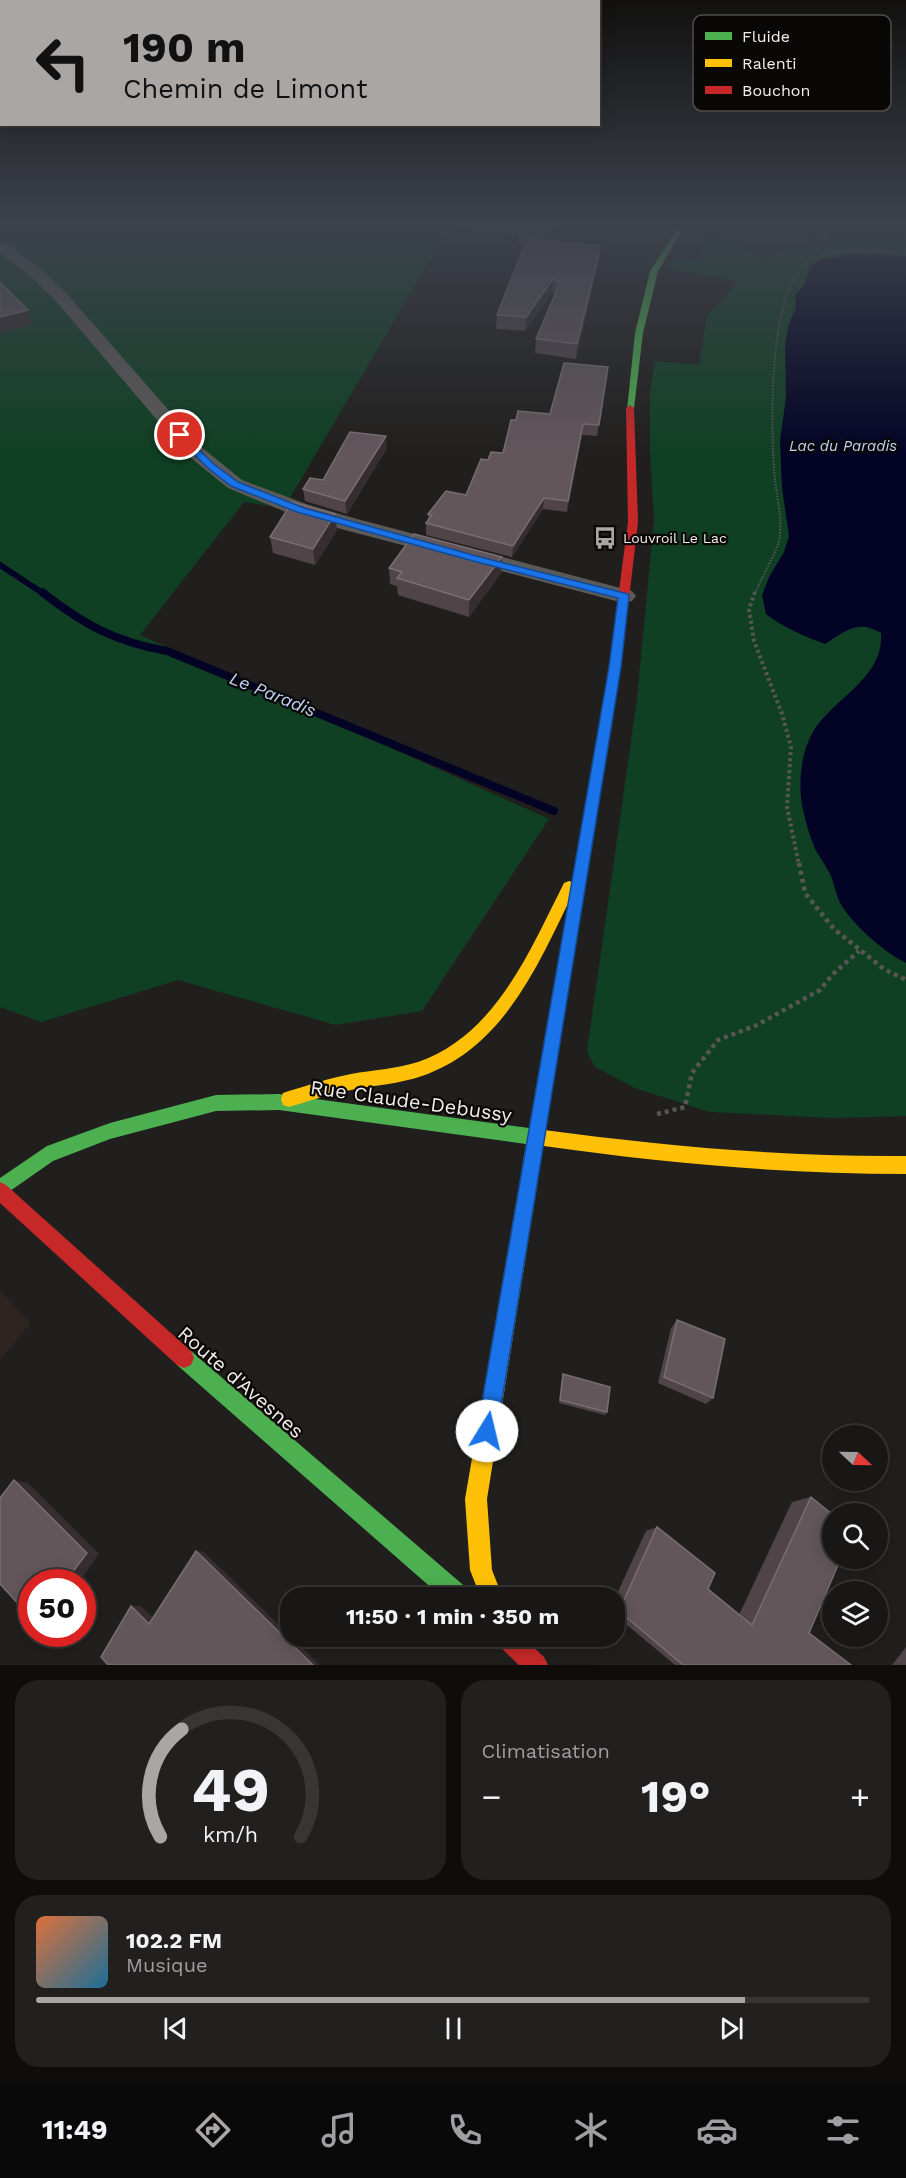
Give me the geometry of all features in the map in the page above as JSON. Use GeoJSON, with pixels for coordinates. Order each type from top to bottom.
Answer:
{"type":"FeatureCollection","features":[{"type":"Feature","properties":{"kind":"main road"},"geometry":{"type":"LineString","coordinates":[[488,1587],[481,1570],[476,1499],[613,678],[633,522],[629,417],[639,333],[647,299]]}},
{"type":"Feature","properties":{"kind":"main road"},"geometry":{"type":"LineString","coordinates":[[279,1102],[339,1084],[423,1068],[461,1051],[489,1027],[512,997],[582,861]]}},
{"type":"Feature","properties":{"kind":"main road","name":"Rue Claude-Debussy"},"geometry":{"type":"LineString","coordinates":[[0,1190],[47,1155],[110,1131],[216,1103],[279,1102],[638,1151],[747,1162],[831,1166],[906,1165]]}},
{"type":"Feature","properties":{"kind":"main road","name":"Route d'Avesnes"},"geometry":{"type":"LineString","coordinates":[[0,1190],[145,1325],[448,1587]]}},
{"type":"Feature","properties":{"kind":"main road"},"geometry":{"type":"LineString","coordinates":[[504,1657],[506,1647]]}},
{"type":"Feature","properties":{"kind":"main road"},"geometry":{"type":"LineString","coordinates":[[517,1647],[536,1665]]}},
{"type":"Feature","properties":{"kind":"street"},"geometry":{"type":"LineString","coordinates":[[62,299],[193,450],[235,484],[301,510],[349,524],[624,596]]}},
{"type":"Feature","properties":{"kind":"path"},"geometry":{"type":"LineString","coordinates":[[787,299],[778,324],[772,428],[780,538],[749,609],[754,641],[782,714],[791,747],[787,807],[805,893],[834,929],[859,951],[884,969],[906,980]]}},
{"type":"Feature","properties":{"kind":"path"},"geometry":{"type":"LineString","coordinates":[[638,1151],[648,1116],[685,1107],[692,1073],[718,1040],[757,1025],[820,990],[833,974],[859,951]]}},
{"type":"Feature","properties":{"kind":"shaded area"},"geometry":{"type":"Polygon","coordinates":[[[0,1290],[31,1323],[0,1360],[0,1290]]]}},
{"type":"Feature","properties":{"kind":"green space"},"geometry":{"type":"Polygon","coordinates":[[[0,299],[407,299],[284,508],[244,502],[140,635],[549,819],[422,1011],[336,1025],[178,980],[41,1022],[0,1007],[0,299]]]}},
{"type":"Feature","properties":{"kind":"green space"},"geometry":{"type":"Polygon","coordinates":[[[723,299],[906,299],[906,1116],[833,1118],[710,1112],[635,1088],[595,1067],[587,1051],[637,699],[654,520],[650,452],[650,393],[655,361],[699,365],[707,316],[723,299]]]}},
{"type":"Feature","properties":{"kind":"water","name":"Lac du Paradis"},"geometry":{"type":"Polygon","coordinates":[[[795,299],[906,299],[906,963],[867,935],[842,907],[831,876],[813,844],[805,820],[800,788],[804,753],[813,732],[828,712],[869,672],[880,647],[881,633],[865,627],[852,628],[825,644],[787,628],[766,614],[762,595],[769,577],[784,552],[789,536],[782,488],[780,440],[786,398],[785,345],[789,323],[796,308],[795,299]]]}},
{"type":"Feature","properties":{"kind":"building"},"geometry":{"type":"Polygon","coordinates":[[[0,299],[17,299],[28,310],[0,317],[0,299]]]}},
{"type":"Feature","properties":{"kind":"building"},"geometry":{"type":"Polygon","coordinates":[[[503,299],[539,299],[526,317],[497,315],[503,299]]]}},
{"type":"Feature","properties":{"kind":"building"},"geometry":{"type":"Polygon","coordinates":[[[553,299],[588,299],[577,344],[536,339],[553,299]]]}},
{"type":"Feature","properties":{"kind":"building"},"geometry":{"type":"Polygon","coordinates":[[[564,363],[608,367],[599,425],[583,424],[568,501],[544,498],[513,546],[426,523],[432,515],[428,514],[446,491],[466,495],[481,459],[488,460],[491,452],[503,453],[511,420],[516,420],[518,411],[550,414],[564,363]]]}},
{"type":"Feature","properties":{"kind":"building"},"geometry":{"type":"Polygon","coordinates":[[[350,432],[386,436],[345,501],[303,489],[310,478],[323,480],[350,432]]]}},
{"type":"Feature","properties":{"kind":"building"},"geometry":{"type":"Polygon","coordinates":[[[292,502],[335,514],[313,549],[270,537],[292,502]]]}},
{"type":"Feature","properties":{"kind":"building"},"geometry":{"type":"Polygon","coordinates":[[[414,534],[502,557],[469,600],[397,578],[402,572],[389,568],[414,534]]]}},
{"type":"Feature","properties":{"kind":"building"},"geometry":{"type":"Polygon","coordinates":[[[677,1320],[725,1339],[713,1398],[664,1377],[677,1320]]]}},
{"type":"Feature","properties":{"kind":"building"},"geometry":{"type":"Polygon","coordinates":[[[563,1374],[610,1387],[607,1412],[560,1400],[563,1374]]]}},
{"type":"Feature","properties":{"kind":"building"},"geometry":{"type":"Polygon","coordinates":[[[14,1480],[87,1553],[75,1569],[18,1569],[18,1604],[0,1584],[0,1498],[14,1480]]]}},
{"type":"Feature","properties":{"kind":"building"},"geometry":{"type":"Polygon","coordinates":[[[811,1497],[822,1506],[822,1569],[836,1569],[831,1581],[822,1581],[822,1603],[809,1633],[822,1643],[822,1647],[827,1647],[851,1665],[683,1665],[625,1616],[625,1598],[657,1527],[715,1573],[708,1589],[752,1625],[811,1497]]]}},
{"type":"Feature","properties":{"kind":"building"},"geometry":{"type":"Polygon","coordinates":[[[196,1551],[280,1633],[280,1647],[295,1647],[313,1665],[108,1665],[101,1657],[131,1606],[149,1624],[196,1551]]]}},
{"type":"Feature","properties":{"kind":"waterway","name":"Le Paradis"},"geometry":{"type":"LineString","coordinates":[[0,565],[44,594]]}},
{"type":"Feature","properties":{"kind":"waterway","name":"Le Paradis"},"geometry":{"type":"LineString","coordinates":[[42,592],[86,622],[115,637],[167,651],[554,811]]}},
{"type":"Feature","properties":{"kind":"traffic: fast"},"geometry":{"type":"LineString","coordinates":[[630,408],[639,333],[647,299]]}},
{"type":"Feature","properties":{"kind":"traffic: fast"},"geometry":{"type":"LineString","coordinates":[[528,1186],[601,749]]}},
{"type":"Feature","properties":{"kind":"traffic: fast"},"geometry":{"type":"LineString","coordinates":[[0,1189],[47,1155],[110,1131],[216,1103],[279,1102],[544,1138]]}},
{"type":"Feature","properties":{"kind":"traffic: fast"},"geometry":{"type":"LineString","coordinates":[[184,1358],[448,1587]]}},
{"type":"Feature","properties":{"kind":"traffic: slow"},"geometry":{"type":"LineString","coordinates":[[289,1099],[343,1084],[414,1071],[451,1055],[474,1038],[495,1017],[512,993],[543,940],[569,887]]}},
{"type":"Feature","properties":{"kind":"traffic: slow"},"geometry":{"type":"LineString","coordinates":[[544,1138],[724,1159],[814,1164],[906,1165]]}},
{"type":"Feature","properties":{"kind":"traffic: slow"},"geometry":{"type":"LineString","coordinates":[[488,1587],[481,1570],[476,1499],[528,1186]]}},
{"type":"Feature","properties":{"kind":"traffic: jam"},"geometry":{"type":"LineString","coordinates":[[601,749],[615,667],[633,522],[630,408]]}},
{"type":"Feature","properties":{"kind":"traffic: jam"},"geometry":{"type":"LineString","coordinates":[[0,1191],[184,1358]]}},
{"type":"Feature","properties":{"kind":"traffic: jam"},"geometry":{"type":"LineString","coordinates":[[517,1647],[536,1665]]}},
{"type":"Feature","properties":{"kind":"place","name":"Louvroil Le Lac"},"geometry":{"type":"Point","coordinates":[605,538]}},
{"type":"Feature","properties":{"kind":"route"},"geometry":{"type":"LineString","coordinates":[[180,435],[212,467],[235,484],[301,510],[476,559],[624,596],[615,667],[487,1431]]}}]}
